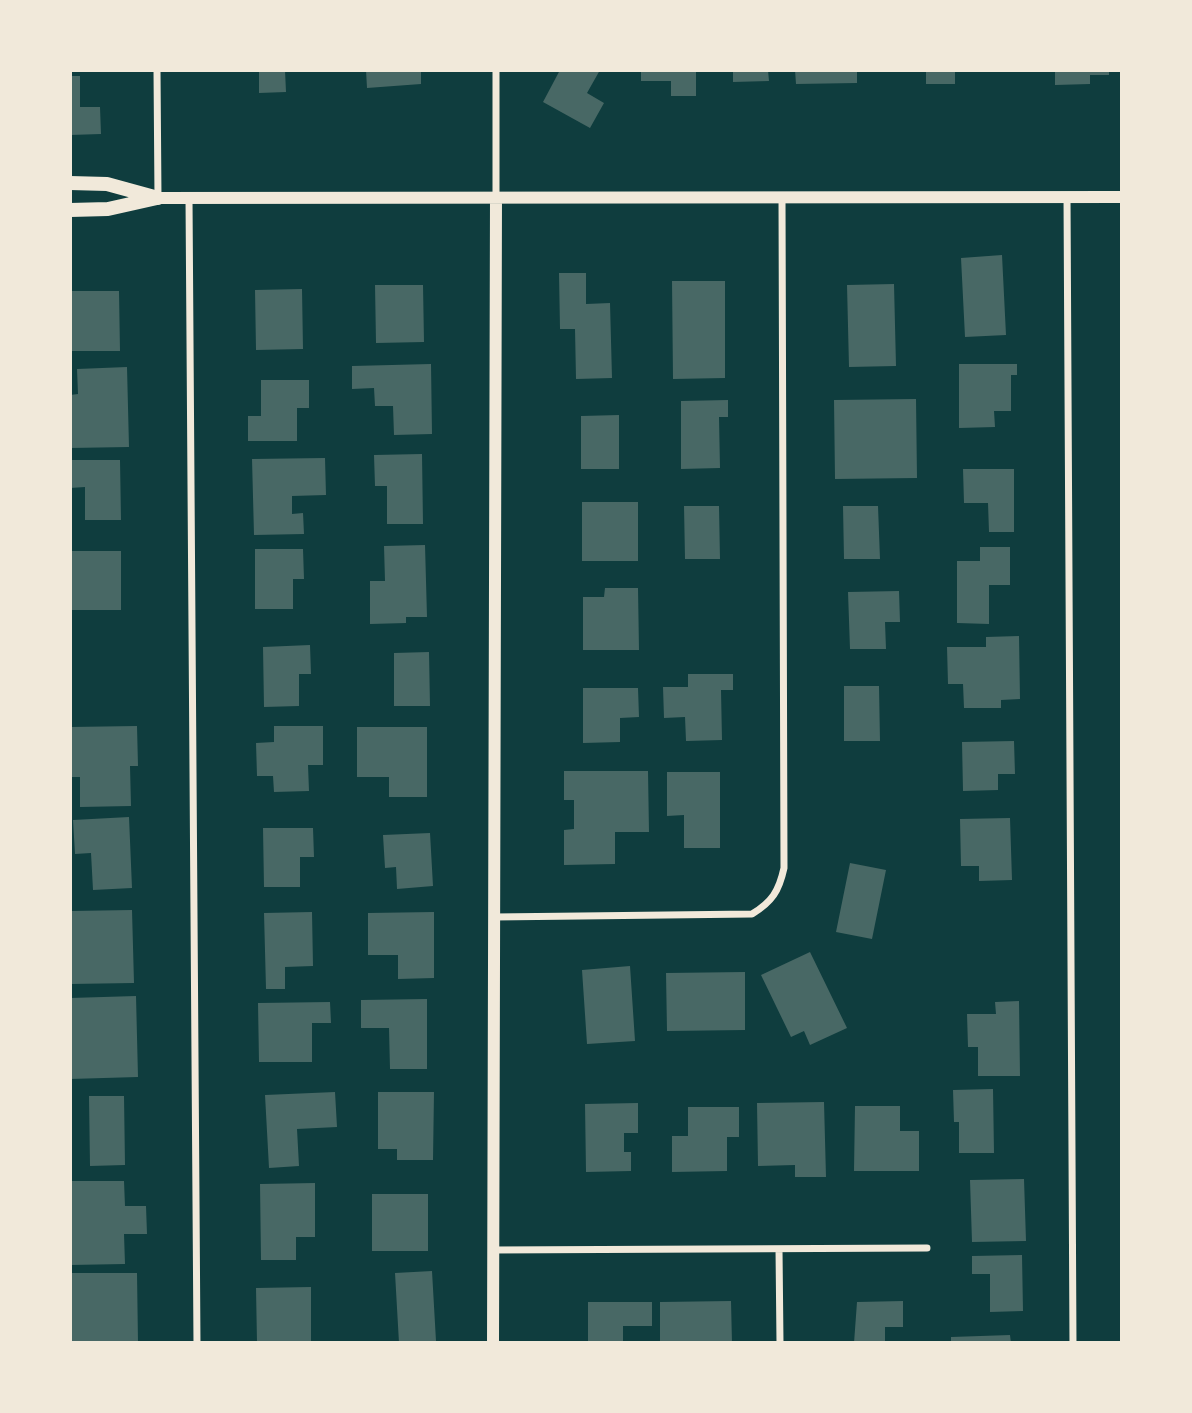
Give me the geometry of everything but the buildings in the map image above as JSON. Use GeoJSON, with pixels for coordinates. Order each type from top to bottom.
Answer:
{"type":"FeatureCollection","features":[{"type":"Feature","properties":{"kind":"main road"},"geometry":{"type":"LineString","coordinates":[[75,183],[107,184],[158,198]]}},
{"type":"Feature","properties":{"kind":"main road"},"geometry":{"type":"LineString","coordinates":[[75,210],[108,209],[158,198]]}},
{"type":"Feature","properties":{"kind":"street"},"geometry":{"type":"LineString","coordinates":[[158,70],[158,198],[1122,197]]}},
{"type":"Feature","properties":{"kind":"street"},"geometry":{"type":"LineString","coordinates":[[493,1343],[496,70]]}},
{"type":"Feature","properties":{"kind":"street"},"geometry":{"type":"LineString","coordinates":[[494,917],[752,914],[769,904],[780,888],[784,868],[782,197]]}},
{"type":"Feature","properties":{"kind":"street"},"geometry":{"type":"LineString","coordinates":[[1067,197],[1073,1343]]}},
{"type":"Feature","properties":{"kind":"street"},"geometry":{"type":"LineString","coordinates":[[189,198],[197,1343]]}},
{"type":"Feature","properties":{"kind":"street"},"geometry":{"type":"LineString","coordinates":[[492,1250],[927,1248]]}},
{"type":"Feature","properties":{"kind":"street"},"geometry":{"type":"LineString","coordinates":[[779,1249],[780,1343]]}}]}
